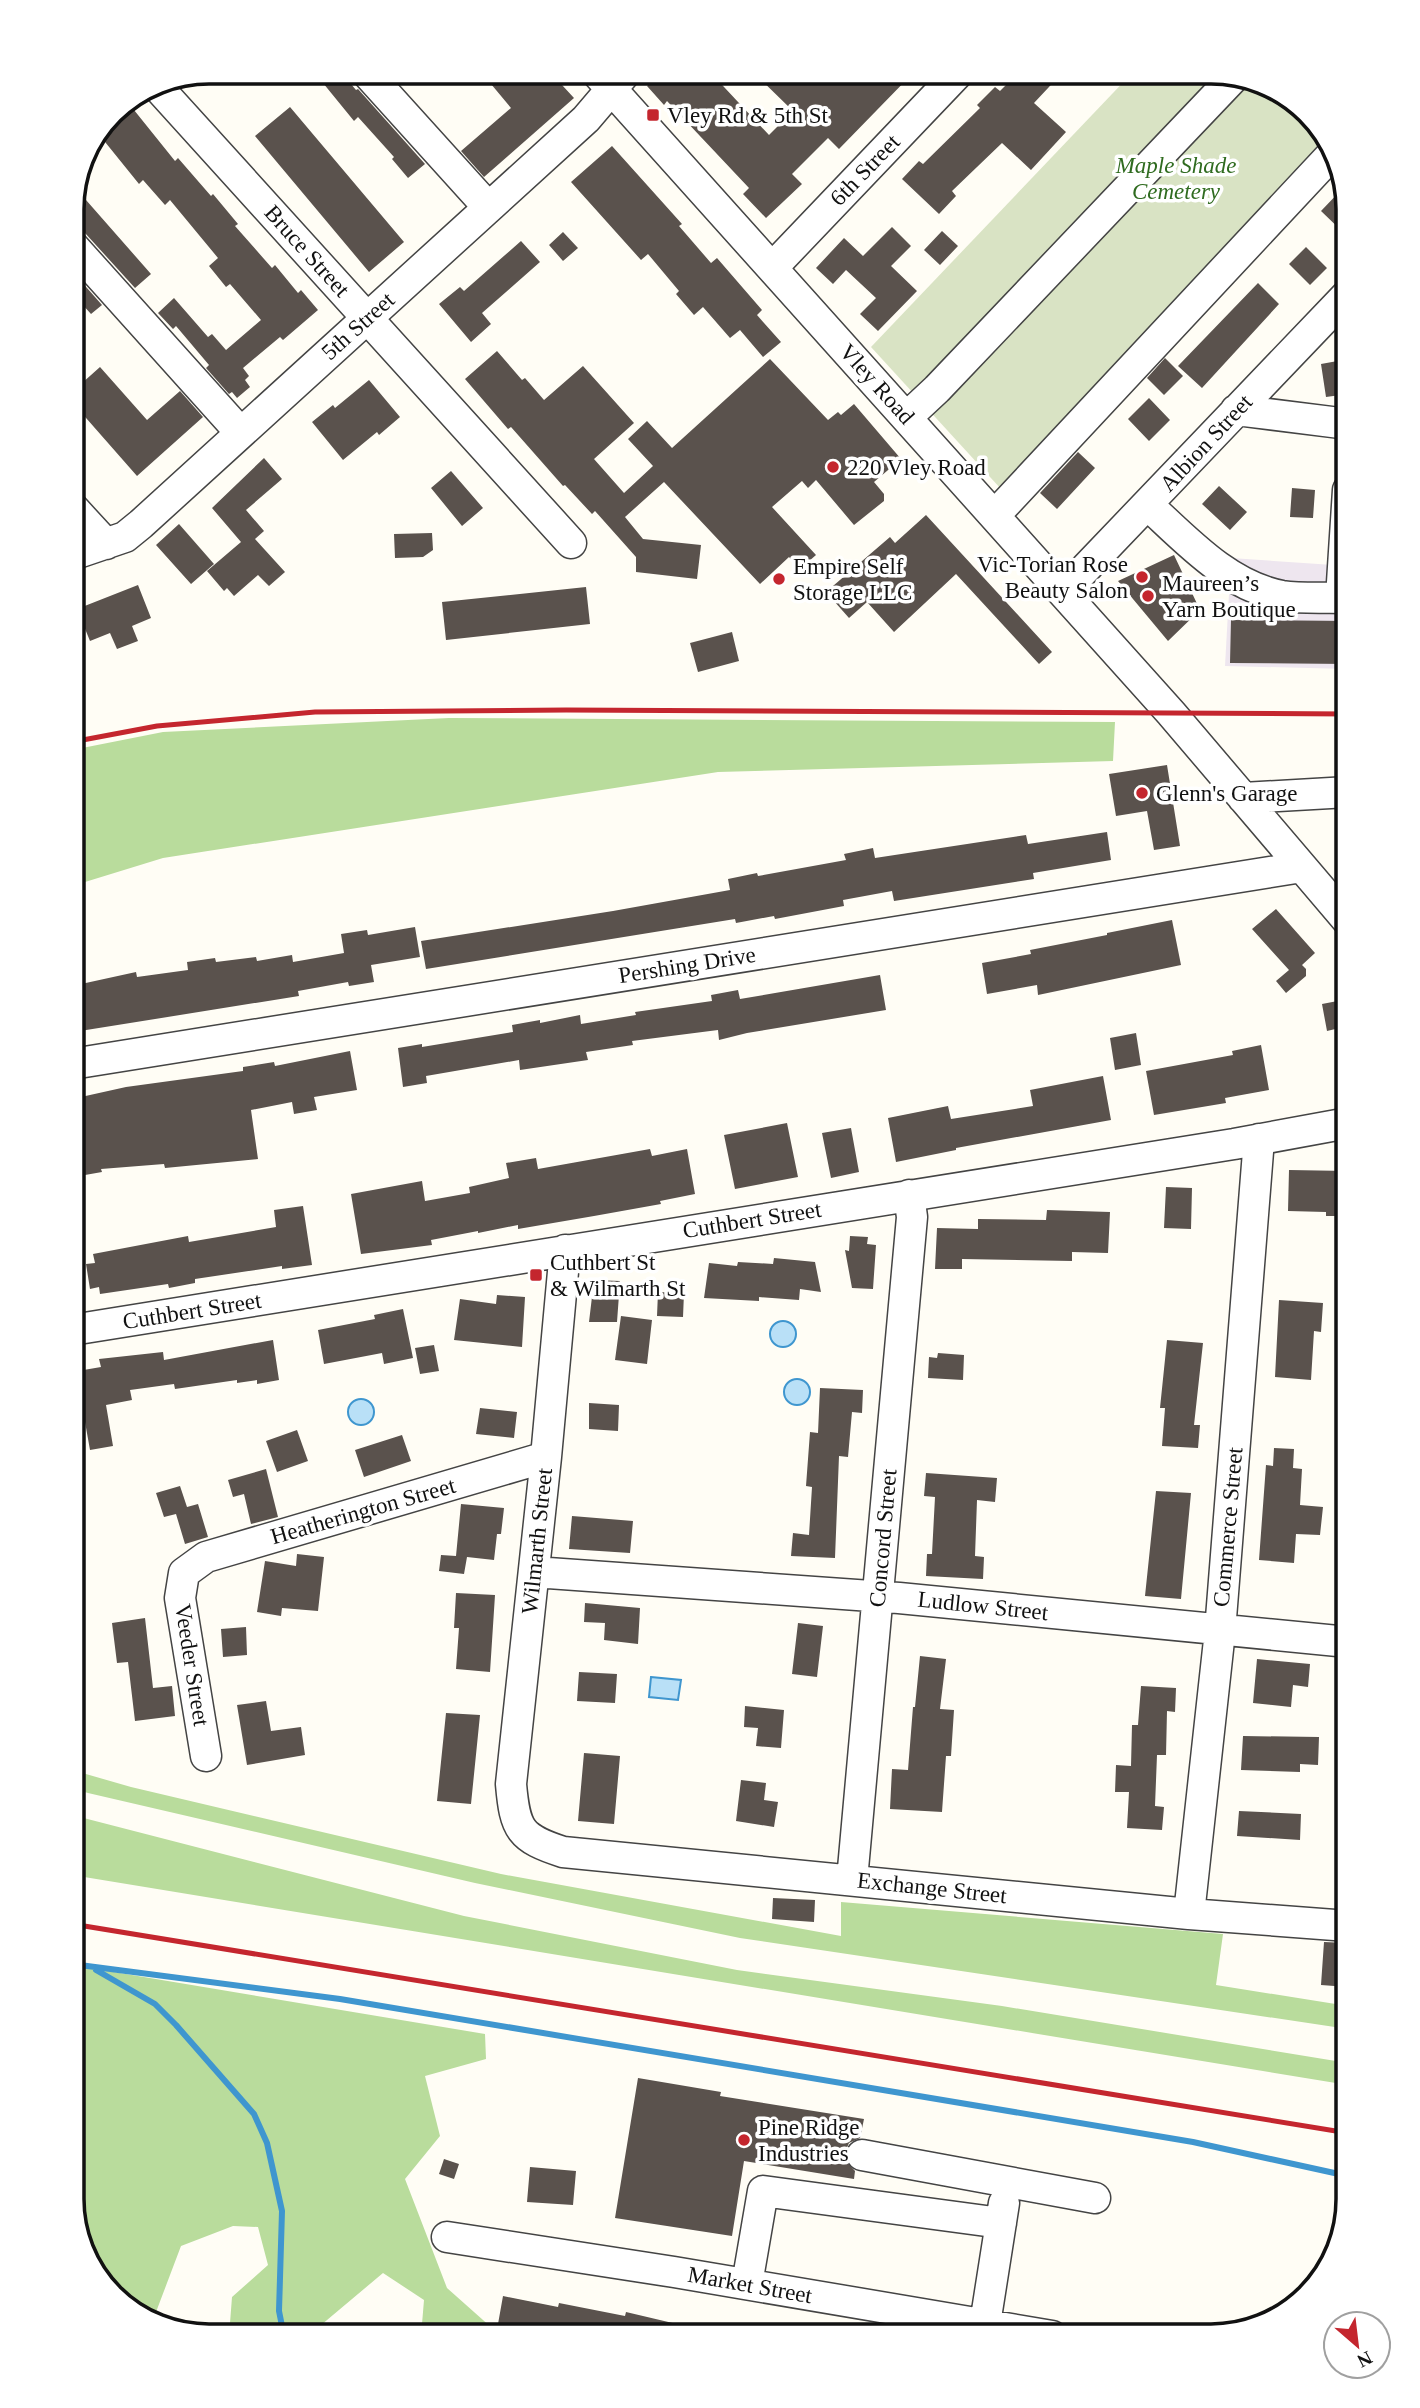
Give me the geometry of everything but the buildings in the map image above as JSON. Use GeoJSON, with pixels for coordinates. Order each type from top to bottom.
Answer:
{"type":"FeatureCollection","features":[{"type":"Feature","properties":{"kind":"street"},"geometry":{"type":"LineString","coordinates":[[377,84],[488,207]]}},
{"type":"Feature","properties":{"kind":"street","name":"5th Street"},"geometry":{"type":"LineString","coordinates":[[84,551],[125,537],[141,524],[586,119],[607,84]]}},
{"type":"Feature","properties":{"kind":"street","name":"Vley Road"},"geometry":{"type":"LineString","coordinates":[[617,84],[772,268],[1171,713],[1336,907]]}},
{"type":"Feature","properties":{"kind":"street","name":"6th Street"},"geometry":{"type":"LineString","coordinates":[[772,268],[948,84]]}},
{"type":"Feature","properties":{"kind":"street"},"geometry":{"type":"LineString","coordinates":[[907,417],[937,389],[1226,85]]}},
{"type":"Feature","properties":{"kind":"street","name":"Bruce Street"},"geometry":{"type":"LineString","coordinates":[[163,93],[571,543]]}},
{"type":"Feature","properties":{"kind":"street"},"geometry":{"type":"LineString","coordinates":[[995,514],[1326,161]]}},
{"type":"Feature","properties":{"kind":"street"},"geometry":{"type":"LineString","coordinates":[[84,258],[240,432]]}},
{"type":"Feature","properties":{"kind":"street","name":"Albion Street"},"geometry":{"type":"LineString","coordinates":[[1063,592],[1336,307]]}},
{"type":"Feature","properties":{"kind":"street"},"geometry":{"type":"LineString","coordinates":[[1236,410],[1336,422]]}},
{"type":"Feature","properties":{"kind":"street"},"geometry":{"type":"LineString","coordinates":[[1148,505],[1205,557],[1245,584],[1282,596],[1336,598]]}},
{"type":"Feature","properties":{"kind":"street"},"geometry":{"type":"LineString","coordinates":[[84,520],[106,544]]}},
{"type":"Feature","properties":{"kind":"street"},"geometry":{"type":"LineString","coordinates":[[1242,798],[1336,793]]}},
{"type":"Feature","properties":{"kind":"street","name":"Pershing Drive"},"geometry":{"type":"LineString","coordinates":[[84,1062],[1302,867]]}},
{"type":"Feature","properties":{"kind":"street","name":"Cuthbert Street"},"geometry":{"type":"LineString","coordinates":[[84,1328],[1336,1125]]}},
{"type":"Feature","properties":{"kind":"street","name":"Commerce Street"},"geometry":{"type":"LineString","coordinates":[[1189,1914],[1220,1631],[1259,1139]]}},
{"type":"Feature","properties":{"kind":"street","name":"Concord Street"},"geometry":{"type":"LineString","coordinates":[[852,1880],[912,1217],[909,1195]]}},
{"type":"Feature","properties":{"kind":"street","name":"Wilmarth Street"},"geometry":{"type":"LineString","coordinates":[[521,1830],[513,1806],[511,1784],[565,1250]]}},
{"type":"Feature","properties":{"kind":"street","name":"Heatherington Street"},"geometry":{"type":"LineString","coordinates":[[184,1573],[206,1557],[546,1457]]}},
{"type":"Feature","properties":{"kind":"street","name":"Ludlow Street"},"geometry":{"type":"LineString","coordinates":[[534,1572],[877,1596],[1336,1641]]}},
{"type":"Feature","properties":{"kind":"street","name":"Veeder Street"},"geometry":{"type":"LineString","coordinates":[[184,1573],[180,1598],[206,1756]]}},
{"type":"Feature","properties":{"kind":"street","name":"Exchange Street"},"geometry":{"type":"LineString","coordinates":[[521,1830],[536,1843],[563,1852],[1189,1914],[1336,1925]]}},
{"type":"Feature","properties":{"kind":"street"},"geometry":{"type":"LineString","coordinates":[[862,2155],[1095,2198]]}},
{"type":"Feature","properties":{"kind":"street"},"geometry":{"type":"LineString","coordinates":[[985,2324],[1007,2182]]}},
{"type":"Feature","properties":{"kind":"street"},"geometry":{"type":"LineString","coordinates":[[747,2284],[763,2191],[1001,2223]]}},
{"type":"Feature","properties":{"kind":"street","name":"Market Street"},"geometry":{"type":"LineString","coordinates":[[447,2237],[985,2324]]}},
{"type":"Feature","properties":{"kind":"shaded area"},"geometry":{"type":"Polygon","coordinates":[[[1231,558],[1336,565],[1336,669],[1225,666],[1231,558]]]}},
{"type":"Feature","properties":{"kind":"green space","name":"Maple Shade Cemetery"},"geometry":{"type":"Polygon","coordinates":[[[1122,84],[1219,84],[1251,91],[1280,105],[1293,115],[1315,140],[1325,159],[1012,501],[871,347],[1122,84]]]}},
{"type":"Feature","properties":{"kind":"green space"},"geometry":{"type":"Polygon","coordinates":[[[449,718],[1115,722],[1113,761],[718,772],[163,858],[84,882],[84,748],[163,732],[449,718]]]}},
{"type":"Feature","properties":{"kind":"green space"},"geometry":{"type":"Polygon","coordinates":[[[84,1773],[131,1787],[501,1874],[841,1936],[841,1902],[1223,1934],[1216,1985],[1336,2004],[1336,2027],[740,1938],[475,1883],[84,1792],[84,1773]]]}},
{"type":"Feature","properties":{"kind":"green space"},"geometry":{"type":"Polygon","coordinates":[[[84,1818],[464,1916],[737,1970],[1002,2006],[1336,2061],[1336,2083],[84,1877],[84,1818]]]}},
{"type":"Feature","properties":{"kind":"green space"},"geometry":{"type":"Polygon","coordinates":[[[84,1967],[485,2034],[486,2059],[425,2076],[440,2136],[405,2179],[447,2288],[488,2324],[422,2324],[424,2300],[383,2273],[322,2324],[230,2324],[232,2297],[268,2265],[258,2227],[233,2226],[181,2246],[156,2312],[140,2303],[115,2281],[97,2254],[91,2239],[84,2207],[84,1967]]]}},
{"type":"Feature","properties":{"kind":"water"},"geometry":{"type":"Polygon","coordinates":[[[783,1321],[792,1325],[796,1334],[792,1343],[783,1347],[774,1343],[770,1334],[774,1325],[783,1321]]]}},
{"type":"Feature","properties":{"kind":"water"},"geometry":{"type":"Polygon","coordinates":[[[797,1379],[806,1383],[810,1392],[806,1401],[797,1405],[788,1401],[784,1392],[788,1383],[797,1379]]]}},
{"type":"Feature","properties":{"kind":"water"},"geometry":{"type":"Polygon","coordinates":[[[361,1399],[370,1403],[374,1412],[370,1421],[361,1425],[352,1421],[348,1412],[352,1403],[361,1399]]]}},
{"type":"Feature","properties":{"kind":"water"},"geometry":{"type":"Polygon","coordinates":[[[651,1677],[681,1680],[678,1700],[649,1697],[651,1677]]]}},
{"type":"Feature","properties":{"kind":"waterway"},"geometry":{"type":"LineString","coordinates":[[84,1966],[340,1999],[1193,2142],[1336,2173]]}},
{"type":"Feature","properties":{"kind":"waterway"},"geometry":{"type":"LineString","coordinates":[[96,1970],[155,2004],[254,2114],[267,2143],[282,2211],[279,2311],[282,2324]]}},
{"type":"Feature","properties":{"kind":"railway"},"geometry":{"type":"LineString","coordinates":[[84,740],[157,726],[315,712],[566,710],[1336,714]]}},
{"type":"Feature","properties":{"kind":"railway"},"geometry":{"type":"LineString","coordinates":[[84,1926],[1336,2131]]}},
{"type":"Feature","properties":{"kind":"place","name":"Vley Rd & 5th St"},"geometry":{"type":"Point","coordinates":[653,115]}},
{"type":"Feature","properties":{"kind":"place","name":"220 Vley Road"},"geometry":{"type":"Point","coordinates":[833,467]}},
{"type":"Feature","properties":{"kind":"place","name":"Vic-Torian Rose Beauty Salon"},"geometry":{"type":"Point","coordinates":[1142,577]}},
{"type":"Feature","properties":{"kind":"place","name":"Empire Self Storage LLC"},"geometry":{"type":"Point","coordinates":[779,579]}},
{"type":"Feature","properties":{"kind":"place","name":"Maureen’s Yarn Boutique"},"geometry":{"type":"Point","coordinates":[1148,596]}},
{"type":"Feature","properties":{"kind":"place","name":"Glenn's Garage"},"geometry":{"type":"Point","coordinates":[1142,793]}},
{"type":"Feature","properties":{"kind":"place","name":"Cuthbert St & Wilmarth St"},"geometry":{"type":"Point","coordinates":[536,1275]}},
{"type":"Feature","properties":{"kind":"place","name":"Pine Ridge Industries"},"geometry":{"type":"Point","coordinates":[744,2140]}}]}
